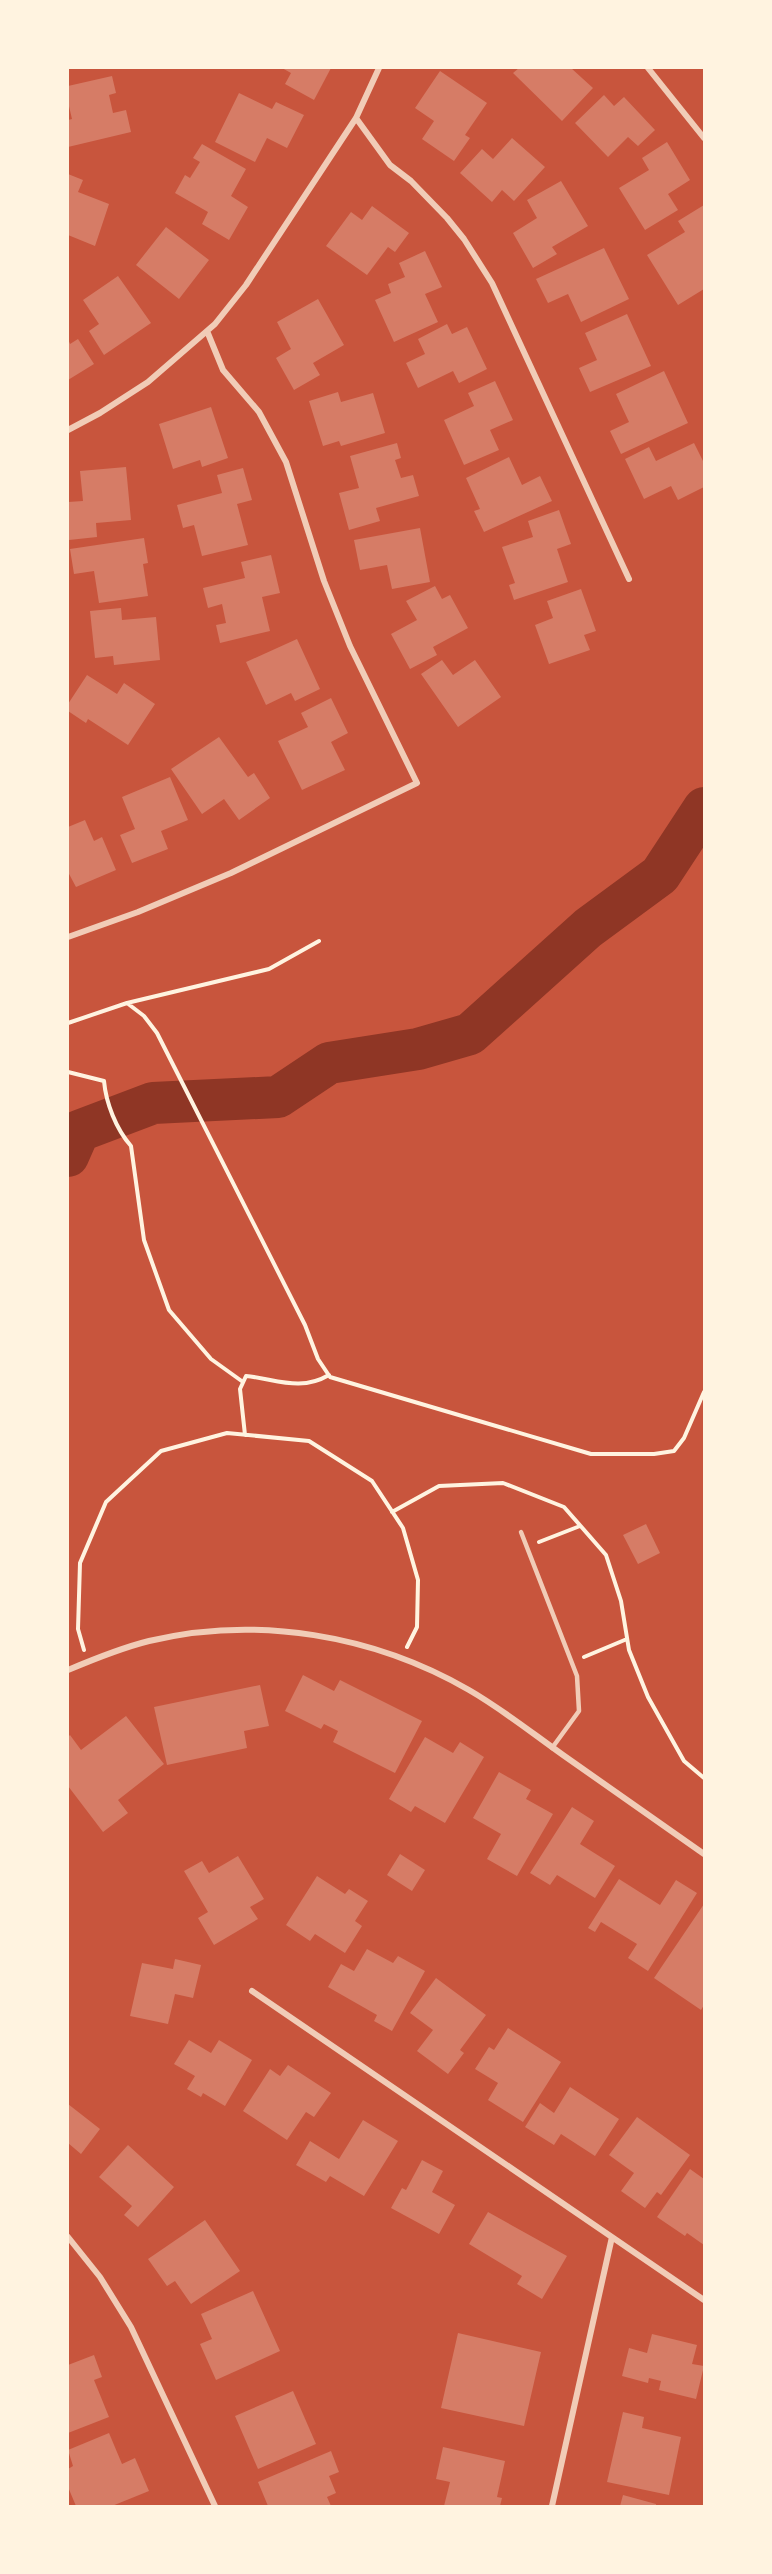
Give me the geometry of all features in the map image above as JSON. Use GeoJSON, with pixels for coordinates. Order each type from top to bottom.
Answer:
{"type":"FeatureCollection","features":[{"type":"Feature","properties":{"kind":"street"},"geometry":{"type":"LineString","coordinates":[[68,430],[100,413],[148,382],[207,331],[246,285],[356,118],[379,68]]}},
{"type":"Feature","properties":{"kind":"street"},"geometry":{"type":"LineString","coordinates":[[648,68],[705,138]]}},
{"type":"Feature","properties":{"kind":"street"},"geometry":{"type":"LineString","coordinates":[[356,118],[390,165],[447,218],[464,239],[492,283],[630,579]]}},
{"type":"Feature","properties":{"kind":"street"},"geometry":{"type":"LineString","coordinates":[[68,937],[138,912],[231,873],[417,783],[350,646],[324,581],[296,488],[282,453],[259,412],[223,369],[207,331]]}},
{"type":"Feature","properties":{"kind":"street"},"geometry":{"type":"LineString","coordinates":[[68,1670],[152,1641],[211,1631],[271,1630],[331,1638],[402,1658],[471,1692],[705,1854]]}},
{"type":"Feature","properties":{"kind":"street"},"geometry":{"type":"LineString","coordinates":[[252,1991],[705,2300]]}},
{"type":"Feature","properties":{"kind":"street"},"geometry":{"type":"LineString","coordinates":[[68,2237],[100,2277],[131,2327],[215,2506]]}},
{"type":"Feature","properties":{"kind":"street"},"geometry":{"type":"LineString","coordinates":[[552,2506],[612,2237]]}},
{"type":"Feature","properties":{"kind":"lane"},"geometry":{"type":"LineString","coordinates":[[521,1532],[577,1676],[579,1711],[552,1748]]}},
{"type":"Feature","properties":{"kind":"path"},"geometry":{"type":"LineString","coordinates":[[68,1023],[128,1003],[268,969],[319,941]]}},
{"type":"Feature","properties":{"kind":"path"},"geometry":{"type":"LineString","coordinates":[[128,1003],[144,1016],[157,1032],[305,1325],[318,1359],[329,1376],[591,1454],[654,1454],[674,1451],[684,1438],[705,1392]]}},
{"type":"Feature","properties":{"kind":"path"},"geometry":{"type":"LineString","coordinates":[[68,1072],[104,1081],[105,1095],[122,1136],[131,1146],[144,1240],[169,1310],[211,1359],[243,1382]]}},
{"type":"Feature","properties":{"kind":"path"},"geometry":{"type":"LineString","coordinates":[[245,1434],[240,1389],[246,1376],[266,1378],[284,1384],[316,1382],[329,1376]]}},
{"type":"Feature","properties":{"kind":"path"},"geometry":{"type":"LineString","coordinates":[[88,1662],[78,1629],[80,1563],[106,1502],[160,1451],[226,1433],[309,1441],[372,1481],[403,1528],[418,1580],[417,1627],[402,1658]]}},
{"type":"Feature","properties":{"kind":"path"},"geometry":{"type":"LineString","coordinates":[[392,1512],[439,1486],[503,1483],[564,1507],[606,1555],[621,1602],[627,1639],[648,1697],[684,1761],[705,1778]]}},
{"type":"Feature","properties":{"kind":"path"},"geometry":{"type":"LineString","coordinates":[[527,1547],[580,1526]]}},
{"type":"Feature","properties":{"kind":"path"},"geometry":{"type":"LineString","coordinates":[[572,1662],[627,1639]]}},
{"type":"Feature","properties":{"kind":"building"},"geometry":{"type":"Polygon","coordinates":[[[282,68],[331,68],[314,100],[285,84],[291,73],[282,68]]]}},
{"type":"Feature","properties":{"kind":"building"},"geometry":{"type":"Polygon","coordinates":[[[519,68],[571,68],[593,88],[562,121],[513,73],[519,68]]]}},
{"type":"Feature","properties":{"kind":"building"},"geometry":{"type":"Polygon","coordinates":[[[440,71],[487,103],[465,135],[470,138],[454,161],[422,139],[434,121],[415,108],[440,71]]]}},
{"type":"Feature","properties":{"kind":"building"},"geometry":{"type":"Polygon","coordinates":[[[112,76],[116,93],[109,95],[113,113],[126,110],[131,132],[68,147],[68,120],[72,119],[68,102],[68,86],[112,76]]]}},
{"type":"Feature","properties":{"kind":"building"},"geometry":{"type":"Polygon","coordinates":[[[239,93],[272,109],[276,102],[304,115],[287,148],[267,138],[255,162],[215,142],[239,93]]]}},
{"type":"Feature","properties":{"kind":"building"},"geometry":{"type":"Polygon","coordinates":[[[604,95],[614,106],[624,97],[655,130],[638,146],[628,137],[608,157],[575,123],[604,95]]]}},
{"type":"Feature","properties":{"kind":"building"},"geometry":{"type":"Polygon","coordinates":[[[512,138],[545,167],[514,201],[502,190],[492,202],[460,173],[482,149],[493,159],[512,138]]]}},
{"type":"Feature","properties":{"kind":"building"},"geometry":{"type":"Polygon","coordinates":[[[667,142],[690,180],[668,194],[678,210],[645,230],[619,188],[649,170],[642,158],[667,142]]]}},
{"type":"Feature","properties":{"kind":"building"},"geometry":{"type":"Polygon","coordinates":[[[202,144],[246,169],[231,196],[248,207],[229,240],[202,224],[208,212],[175,193],[185,175],[190,178],[200,162],[193,158],[202,144]]]}},
{"type":"Feature","properties":{"kind":"building"},"geometry":{"type":"Polygon","coordinates":[[[68,174],[83,180],[78,192],[109,204],[95,246],[68,235],[68,174]]]}},
{"type":"Feature","properties":{"kind":"building"},"geometry":{"type":"Polygon","coordinates":[[[561,181],[588,226],[552,247],[557,254],[533,268],[513,233],[537,218],[527,200],[561,181]]]}},
{"type":"Feature","properties":{"kind":"building"},"geometry":{"type":"Polygon","coordinates":[[[704,205],[704,289],[678,305],[647,255],[685,232],[678,221],[704,205]]]}},
{"type":"Feature","properties":{"kind":"building"},"geometry":{"type":"Polygon","coordinates":[[[372,206],[409,233],[395,252],[388,247],[367,275],[326,246],[351,212],[362,220],[372,206]]]}},
{"type":"Feature","properties":{"kind":"building"},"geometry":{"type":"Polygon","coordinates":[[[166,227],[209,260],[179,299],[136,265],[166,227]]]}},
{"type":"Feature","properties":{"kind":"building"},"geometry":{"type":"Polygon","coordinates":[[[604,248],[629,299],[581,322],[568,294],[548,303],[536,279],[604,248]]]}},
{"type":"Feature","properties":{"kind":"building"},"geometry":{"type":"Polygon","coordinates":[[[425,251],[442,287],[425,294],[438,322],[394,342],[375,300],[391,293],[388,284],[405,277],[399,263],[425,251]]]}},
{"type":"Feature","properties":{"kind":"building"},"geometry":{"type":"Polygon","coordinates":[[[118,276],[151,323],[104,355],[89,331],[99,324],[83,300],[118,276]]]}},
{"type":"Feature","properties":{"kind":"building"},"geometry":{"type":"Polygon","coordinates":[[[318,299],[344,345],[313,363],[320,375],[294,390],[276,358],[291,349],[277,322],[318,299]]]}},
{"type":"Feature","properties":{"kind":"building"},"geometry":{"type":"Polygon","coordinates":[[[627,314],[651,366],[590,392],[579,368],[597,360],[585,333],[627,314]]]}},
{"type":"Feature","properties":{"kind":"building"},"geometry":{"type":"Polygon","coordinates":[[[447,324],[452,334],[467,327],[487,369],[459,383],[453,371],[418,388],[406,363],[425,354],[418,339],[447,324]]]}},
{"type":"Feature","properties":{"kind":"building"},"geometry":{"type":"Polygon","coordinates":[[[68,339],[70,344],[78,339],[94,364],[68,380],[68,339]]]}},
{"type":"Feature","properties":{"kind":"building"},"geometry":{"type":"Polygon","coordinates":[[[664,371],[688,423],[621,454],[610,431],[629,422],[616,394],[664,371]]]}},
{"type":"Feature","properties":{"kind":"building"},"geometry":{"type":"Polygon","coordinates":[[[495,381],[513,420],[490,430],[499,450],[464,465],[444,420],[474,406],[468,393],[495,381]]]}},
{"type":"Feature","properties":{"kind":"building"},"geometry":{"type":"Polygon","coordinates":[[[338,392],[341,402],[373,393],[385,433],[341,446],[339,441],[323,446],[309,401],[338,392]]]}},
{"type":"Feature","properties":{"kind":"building"},"geometry":{"type":"Polygon","coordinates":[[[211,407],[228,458],[202,467],[200,460],[173,469],[159,424],[211,407]]]}},
{"type":"Feature","properties":{"kind":"building"},"geometry":{"type":"Polygon","coordinates":[[[397,443],[401,458],[395,460],[401,478],[413,475],[419,496],[376,508],[380,521],[349,530],[339,493],[359,488],[350,456],[397,443]]]}},
{"type":"Feature","properties":{"kind":"building"},"geometry":{"type":"Polygon","coordinates":[[[694,443],[704,463],[704,487],[678,500],[671,486],[644,499],[625,459],[649,447],[656,461],[694,443]]]}},
{"type":"Feature","properties":{"kind":"building"},"geometry":{"type":"Polygon","coordinates":[[[509,457],[522,485],[540,476],[552,501],[484,532],[474,511],[480,509],[466,478],[509,457]]]}},
{"type":"Feature","properties":{"kind":"building"},"geometry":{"type":"Polygon","coordinates":[[[126,467],[131,520],[96,523],[97,537],[69,540],[68,502],[83,501],[80,471],[126,467]]]}},
{"type":"Feature","properties":{"kind":"building"},"geometry":{"type":"Polygon","coordinates":[[[243,468],[252,500],[237,504],[248,545],[202,556],[194,525],[183,528],[177,505],[222,493],[217,475],[243,468]]]}},
{"type":"Feature","properties":{"kind":"building"},"geometry":{"type":"Polygon","coordinates":[[[559,510],[571,544],[557,549],[568,582],[514,600],[509,585],[515,583],[502,547],[533,537],[528,521],[559,510]]]}},
{"type":"Feature","properties":{"kind":"building"},"geometry":{"type":"Polygon","coordinates":[[[420,528],[430,582],[392,589],[387,565],[360,570],[354,540],[420,528]]]}},
{"type":"Feature","properties":{"kind":"building"},"geometry":{"type":"Polygon","coordinates":[[[144,538],[148,563],[143,564],[148,596],[99,603],[94,571],[74,574],[70,549],[144,538]]]}},
{"type":"Feature","properties":{"kind":"building"},"geometry":{"type":"Polygon","coordinates":[[[271,555],[280,593],[262,597],[270,631],[220,643],[216,625],[226,623],[222,604],[208,608],[203,588],[245,578],[241,562],[271,555]]]}},
{"type":"Feature","properties":{"kind":"building"},"geometry":{"type":"Polygon","coordinates":[[[435,586],[442,599],[450,595],[468,628],[433,647],[437,655],[410,669],[391,634],[417,620],[406,601],[435,586]]]}},
{"type":"Feature","properties":{"kind":"building"},"geometry":{"type":"Polygon","coordinates":[[[581,589],[596,631],[584,635],[590,650],[549,664],[535,625],[553,618],[547,601],[581,589]]]}},
{"type":"Feature","properties":{"kind":"building"},"geometry":{"type":"Polygon","coordinates":[[[121,608],[122,620],[156,617],[160,660],[114,665],[113,656],[95,658],[90,611],[121,608]]]}},
{"type":"Feature","properties":{"kind":"building"},"geometry":{"type":"Polygon","coordinates":[[[297,639],[320,689],[295,701],[291,693],[266,705],[246,662],[297,639]]]}},
{"type":"Feature","properties":{"kind":"building"},"geometry":{"type":"Polygon","coordinates":[[[442,660],[453,675],[475,660],[501,697],[458,727],[421,674],[442,660]]]}},
{"type":"Feature","properties":{"kind":"building"},"geometry":{"type":"Polygon","coordinates":[[[87,675],[117,694],[124,683],[155,704],[128,745],[88,719],[86,723],[68,711],[68,704],[87,675]]]}},
{"type":"Feature","properties":{"kind":"building"},"geometry":{"type":"Polygon","coordinates":[[[331,698],[348,733],[331,742],[345,770],[302,790],[278,741],[308,727],[301,713],[331,698]]]}},
{"type":"Feature","properties":{"kind":"building"},"geometry":{"type":"Polygon","coordinates":[[[219,737],[248,777],[254,773],[270,798],[239,820],[224,799],[202,814],[171,769],[219,737]]]}},
{"type":"Feature","properties":{"kind":"building"},"geometry":{"type":"Polygon","coordinates":[[[170,777],[188,820],[161,831],[168,849],[132,863],[120,835],[135,829],[122,797],[170,777]]]}},
{"type":"Feature","properties":{"kind":"building"},"geometry":{"type":"Polygon","coordinates":[[[85,820],[94,841],[102,837],[116,870],[76,887],[68,872],[68,827],[85,820]]]}},
{"type":"Feature","properties":{"kind":"building"},"geometry":{"type":"Polygon","coordinates":[[[646,1524],[660,1553],[638,1564],[623,1535],[646,1524]]]}},
{"type":"Feature","properties":{"kind":"building"},"geometry":{"type":"Polygon","coordinates":[[[303,1675],[334,1691],[340,1680],[422,1721],[395,1773],[333,1742],[338,1731],[324,1724],[321,1729],[285,1711],[303,1675]]]}},
{"type":"Feature","properties":{"kind":"building"},"geometry":{"type":"Polygon","coordinates":[[[260,1685],[269,1726],[244,1731],[247,1748],[167,1765],[154,1707],[260,1685]]]}},
{"type":"Feature","properties":{"kind":"building"},"geometry":{"type":"Polygon","coordinates":[[[126,1716],[164,1764],[118,1800],[128,1813],[103,1832],[68,1786],[68,1737],[70,1735],[81,1750],[126,1716]]]}},
{"type":"Feature","properties":{"kind":"building"},"geometry":{"type":"Polygon","coordinates":[[[425,1737],[453,1753],[460,1742],[484,1757],[445,1823],[415,1806],[411,1812],[389,1799],[425,1737]]]}},
{"type":"Feature","properties":{"kind":"building"},"geometry":{"type":"Polygon","coordinates":[[[499,1772],[531,1790],[526,1799],[553,1814],[517,1876],[487,1859],[501,1834],[473,1818],[499,1772]]]}},
{"type":"Feature","properties":{"kind":"building"},"geometry":{"type":"Polygon","coordinates":[[[572,1807],[594,1821],[580,1844],[615,1866],[595,1898],[557,1875],[550,1885],[530,1873],[572,1807]]]}},
{"type":"Feature","properties":{"kind":"building"},"geometry":{"type":"Polygon","coordinates":[[[400,1854],[425,1870],[412,1891],[387,1875],[400,1854]]]}},
{"type":"Feature","properties":{"kind":"building"},"geometry":{"type":"Polygon","coordinates":[[[238,1856],[264,1899],[250,1907],[258,1919],[214,1945],[198,1918],[208,1912],[184,1871],[202,1861],[209,1873],[238,1856]]]}},
{"type":"Feature","properties":{"kind":"building"},"geometry":{"type":"Polygon","coordinates":[[[317,1876],[345,1894],[349,1889],[368,1901],[355,1921],[362,1926],[345,1953],[315,1934],[310,1941],[286,1925],[317,1876]]]}},
{"type":"Feature","properties":{"kind":"building"},"geometry":{"type":"Polygon","coordinates":[[[619,1879],[660,1905],[676,1880],[697,1893],[648,1971],[628,1958],[637,1944],[601,1922],[595,1932],[588,1928],[619,1879]]]}},
{"type":"Feature","properties":{"kind":"building"},"geometry":{"type":"Polygon","coordinates":[[[704,1904],[704,2005],[701,2010],[654,1978],[704,1904]]]}},
{"type":"Feature","properties":{"kind":"building"},"geometry":{"type":"Polygon","coordinates":[[[367,1949],[393,1963],[398,1956],[425,1971],[392,2031],[374,2021],[377,2015],[328,1987],[341,1964],[354,1971],[367,1949]]]}},
{"type":"Feature","properties":{"kind":"building"},"geometry":{"type":"Polygon","coordinates":[[[175,1959],[201,1965],[193,1998],[175,1994],[168,2024],[130,2016],[142,1963],[173,1969],[175,1959]]]}},
{"type":"Feature","properties":{"kind":"building"},"geometry":{"type":"Polygon","coordinates":[[[436,1978],[486,2015],[460,2050],[464,2053],[448,2074],[417,2051],[433,2030],[410,2013],[436,1978]]]}},
{"type":"Feature","properties":{"kind":"building"},"geometry":{"type":"Polygon","coordinates":[[[508,2028],[561,2062],[523,2122],[488,2100],[498,2083],[475,2069],[489,2047],[494,2050],[508,2028]]]}},
{"type":"Feature","properties":{"kind":"building"},"geometry":{"type":"Polygon","coordinates":[[[189,2040],[211,2053],[219,2040],[252,2060],[225,2106],[203,2093],[201,2097],[187,2089],[195,2076],[174,2064],[189,2040]]]}},
{"type":"Feature","properties":{"kind":"building"},"geometry":{"type":"Polygon","coordinates":[[[288,2065],[331,2093],[314,2117],[306,2112],[287,2140],[243,2111],[270,2069],[280,2076],[288,2065]]]}},
{"type":"Feature","properties":{"kind":"building"},"geometry":{"type":"Polygon","coordinates":[[[570,2087],[619,2119],[595,2156],[561,2134],[554,2145],[525,2127],[540,2103],[554,2113],[570,2087]]]}},
{"type":"Feature","properties":{"kind":"building"},"geometry":{"type":"Polygon","coordinates":[[[68,2104],[100,2129],[81,2154],[68,2143],[68,2104]]]}},
{"type":"Feature","properties":{"kind":"building"},"geometry":{"type":"Polygon","coordinates":[[[637,2117],[690,2155],[661,2195],[657,2192],[645,2208],[621,2191],[634,2173],[609,2155],[637,2117]]]}},
{"type":"Feature","properties":{"kind":"building"},"geometry":{"type":"Polygon","coordinates":[[[363,2120],[398,2141],[364,2196],[330,2176],[326,2182],[296,2165],[310,2141],[339,2159],[363,2120]]]}},
{"type":"Feature","properties":{"kind":"building"},"geometry":{"type":"Polygon","coordinates":[[[128,2145],[174,2187],[138,2227],[124,2215],[132,2206],[99,2177],[128,2145]]]}},
{"type":"Feature","properties":{"kind":"building"},"geometry":{"type":"Polygon","coordinates":[[[422,2160],[443,2171],[432,2192],[455,2205],[439,2234],[391,2208],[402,2188],[406,2190],[422,2160]]]}},
{"type":"Feature","properties":{"kind":"building"},"geometry":{"type":"Polygon","coordinates":[[[690,2169],[704,2179],[704,2245],[687,2233],[685,2236],[657,2217],[690,2169]]]}},
{"type":"Feature","properties":{"kind":"building"},"geometry":{"type":"Polygon","coordinates":[[[488,2212],[567,2256],[542,2299],[517,2284],[522,2276],[469,2244],[488,2212]]]}},
{"type":"Feature","properties":{"kind":"building"},"geometry":{"type":"Polygon","coordinates":[[[205,2220],[240,2271],[191,2304],[175,2281],[167,2286],[148,2259],[205,2220]]]}},
{"type":"Feature","properties":{"kind":"building"},"geometry":{"type":"Polygon","coordinates":[[[253,2291],[280,2351],[216,2380],[200,2344],[212,2339],[201,2314],[253,2291]]]}},
{"type":"Feature","properties":{"kind":"building"},"geometry":{"type":"Polygon","coordinates":[[[458,2333],[541,2352],[524,2426],[441,2408],[458,2333]]]}},
{"type":"Feature","properties":{"kind":"building"},"geometry":{"type":"Polygon","coordinates":[[[652,2334],[697,2345],[692,2364],[704,2366],[696,2399],[659,2390],[661,2381],[649,2378],[648,2383],[622,2376],[629,2348],[647,2353],[652,2334]]]}},
{"type":"Feature","properties":{"kind":"building"},"geometry":{"type":"Polygon","coordinates":[[[94,2355],[102,2377],[94,2380],[109,2417],[68,2433],[68,2365],[94,2355]]]}},
{"type":"Feature","properties":{"kind":"building"},"geometry":{"type":"Polygon","coordinates":[[[293,2391],[316,2444],[258,2469],[235,2416],[293,2391]]]}},
{"type":"Feature","properties":{"kind":"building"},"geometry":{"type":"Polygon","coordinates":[[[623,2412],[644,2417],[642,2428],[681,2437],[669,2495],[607,2482],[623,2412]]]}},
{"type":"Feature","properties":{"kind":"building"},"geometry":{"type":"Polygon","coordinates":[[[109,2433],[122,2464],[135,2458],[149,2491],[112,2506],[76,2506],[68,2487],[68,2469],[73,2466],[68,2450],[109,2433]]]}},
{"type":"Feature","properties":{"kind":"building"},"geometry":{"type":"Polygon","coordinates":[[[443,2447],[505,2461],[497,2497],[502,2498],[500,2506],[444,2506],[450,2482],[436,2479],[443,2447]]]}},
{"type":"Feature","properties":{"kind":"building"},"geometry":{"type":"Polygon","coordinates":[[[331,2451],[339,2472],[329,2476],[336,2493],[327,2497],[331,2506],[268,2506],[258,2482],[331,2451]]]}},
{"type":"Feature","properties":{"kind":"building"},"geometry":{"type":"Polygon","coordinates":[[[623,2495],[656,2504],[656,2506],[620,2506],[623,2495]]]}},
{"type":"Feature","properties":{"kind":"waterway"},"geometry":{"type":"LineString","coordinates":[[68,1156],[79,1131],[153,1103],[278,1097],[329,1063],[418,1049],[470,1034],[588,928],[660,875],[704,808]]}}]}
